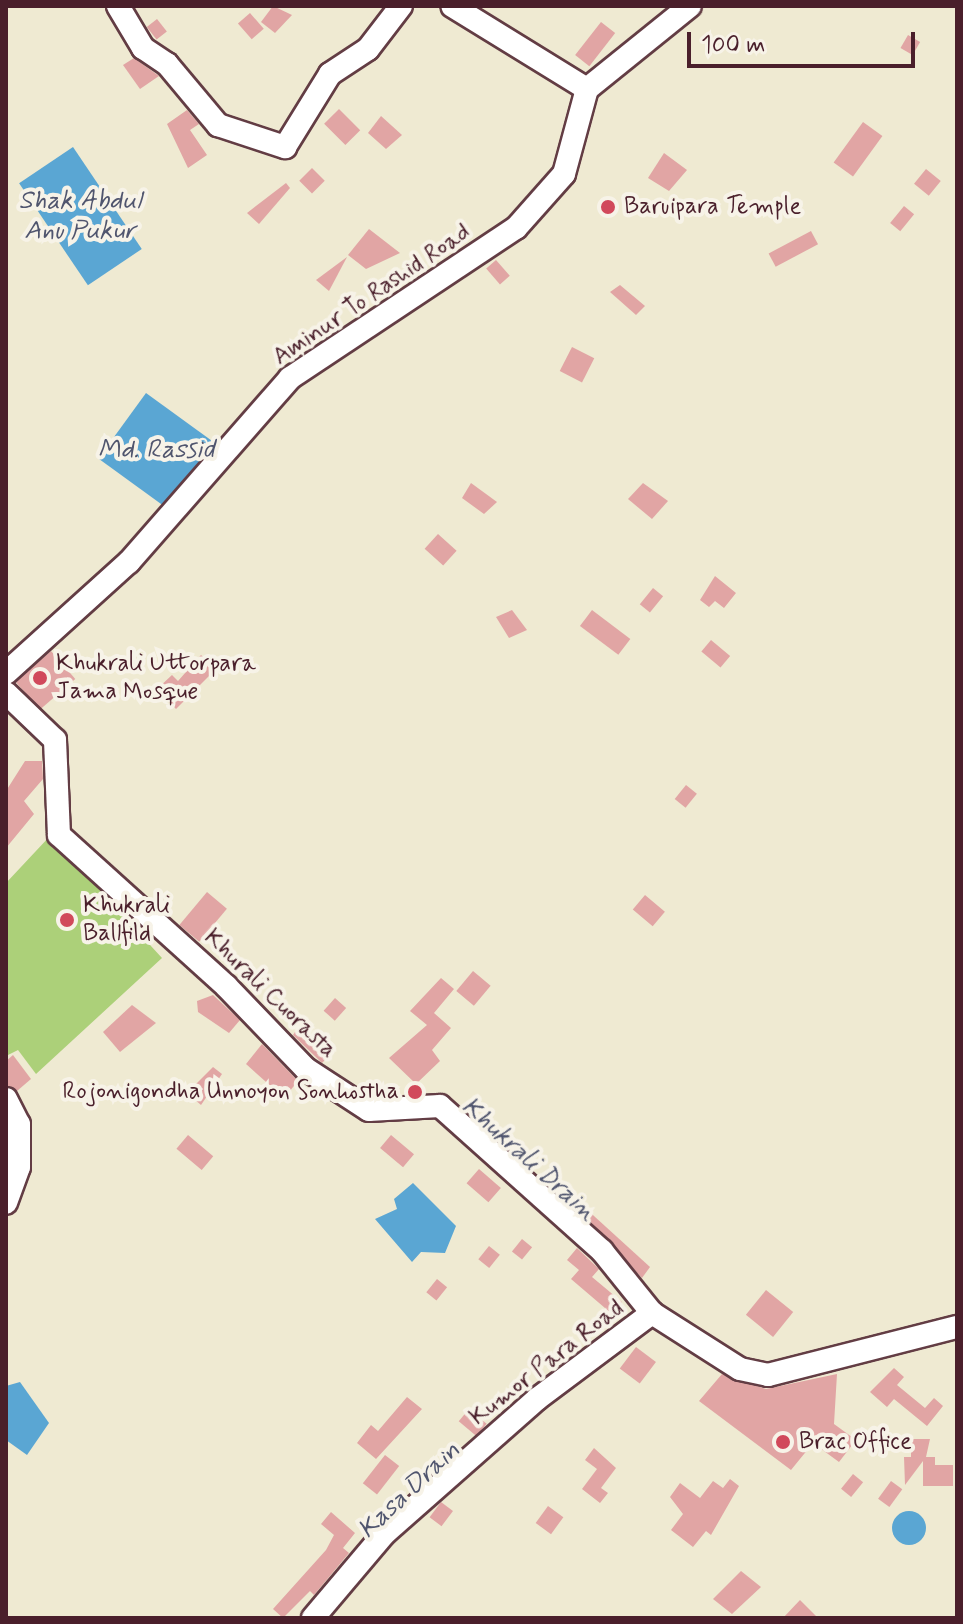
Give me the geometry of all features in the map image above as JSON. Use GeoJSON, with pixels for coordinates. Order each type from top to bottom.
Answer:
{"type":"FeatureCollection","features":[{"type":"Feature","properties":{"kind":"street"},"geometry":{"type":"LineString","coordinates":[[118,6],[143,48],[167,64],[218,125],[285,147],[330,74],[368,49],[401,6]]}},
{"type":"Feature","properties":{"kind":"street"},"geometry":{"type":"LineString","coordinates":[[452,6],[587,89],[690,6]]}},
{"type":"Feature","properties":{"kind":"street","name":"Aminur To Rashid Road"},"geometry":{"type":"LineString","coordinates":[[6,673],[129,562],[290,378],[516,228],[564,174],[587,89]]}},
{"type":"Feature","properties":{"kind":"street","name":"Khurali Cuorasta"},"geometry":{"type":"LineString","coordinates":[[6,693],[55,740],[59,835],[226,986],[306,1069],[369,1110],[440,1106],[602,1251],[652,1313]]}},
{"type":"Feature","properties":{"kind":"street"},"geometry":{"type":"LineString","coordinates":[[6,1099],[19,1124],[19,1167],[6,1203]]}},
{"type":"Feature","properties":{"kind":"street","name":"Kumor Para Road"},"geometry":{"type":"LineString","coordinates":[[313,1618],[384,1534],[537,1399],[652,1313],[740,1369],[768,1375],[957,1327]]}},
{"type":"Feature","properties":{"kind":"green space","name":"Khukrali Ballfild"},"geometry":{"type":"Polygon","coordinates":[[[50,836],[162,958],[36,1074],[18,1050],[6,1056],[6,883],[50,836]]]}},
{"type":"Feature","properties":{"kind":"water","name":"Shak Abdul Anu Pukur"},"geometry":{"type":"Polygon","coordinates":[[[73,147],[142,249],[88,285],[19,183],[73,147]]]}},
{"type":"Feature","properties":{"kind":"water","name":"Md. Rassid"},"geometry":{"type":"Polygon","coordinates":[[[146,393],[216,444],[168,509],[98,459],[146,393]]]}},
{"type":"Feature","properties":{"kind":"water"},"geometry":{"type":"Polygon","coordinates":[[[413,1183],[456,1226],[445,1253],[421,1252],[412,1262],[375,1219],[397,1209],[394,1199],[413,1183]]]}},
{"type":"Feature","properties":{"kind":"water"},"geometry":{"type":"Polygon","coordinates":[[[20,1382],[49,1423],[27,1455],[6,1440],[6,1386],[20,1382]]]}},
{"type":"Feature","properties":{"kind":"water"},"geometry":{"type":"Polygon","coordinates":[[[909,1511],[921,1516],[926,1528],[921,1540],[909,1545],[897,1540],[892,1528],[897,1516],[909,1511]]]}},
{"type":"Feature","properties":{"kind":"building"},"geometry":{"type":"Polygon","coordinates":[[[273,6],[292,15],[275,33],[261,22],[273,6]]]}},
{"type":"Feature","properties":{"kind":"building"},"geometry":{"type":"Polygon","coordinates":[[[250,13],[264,29],[252,39],[238,23],[250,13]]]}},
{"type":"Feature","properties":{"kind":"building"},"geometry":{"type":"Polygon","coordinates":[[[157,19],[167,32],[157,40],[147,27],[157,19]]]}},
{"type":"Feature","properties":{"kind":"building"},"geometry":{"type":"Polygon","coordinates":[[[601,22],[615,33],[589,66],[575,55],[601,22]]]}},
{"type":"Feature","properties":{"kind":"building"},"geometry":{"type":"Polygon","coordinates":[[[908,35],[920,42],[913,55],[900,48],[908,35]]]}},
{"type":"Feature","properties":{"kind":"building"},"geometry":{"type":"Polygon","coordinates":[[[134,58],[159,76],[140,89],[123,65],[134,58]]]}},
{"type":"Feature","properties":{"kind":"building"},"geometry":{"type":"Polygon","coordinates":[[[339,109],[360,130],[345,145],[324,124],[339,109]]]}},
{"type":"Feature","properties":{"kind":"building"},"geometry":{"type":"Polygon","coordinates":[[[187,110],[199,124],[190,130],[207,155],[188,168],[167,124],[187,110]]]}},
{"type":"Feature","properties":{"kind":"building"},"geometry":{"type":"Polygon","coordinates":[[[381,116],[402,135],[386,149],[368,133],[381,116]]]}},
{"type":"Feature","properties":{"kind":"building"},"geometry":{"type":"Polygon","coordinates":[[[863,122],[882,136],[853,177],[834,162],[863,122]]]}},
{"type":"Feature","properties":{"kind":"building"},"geometry":{"type":"Polygon","coordinates":[[[664,153],[687,170],[669,191],[648,178],[664,153]]]}},
{"type":"Feature","properties":{"kind":"building"},"geometry":{"type":"Polygon","coordinates":[[[312,168],[325,181],[312,193],[299,181],[312,168]]]}},
{"type":"Feature","properties":{"kind":"building"},"geometry":{"type":"Polygon","coordinates":[[[926,169],[941,181],[929,196],[914,184],[926,169]]]}},
{"type":"Feature","properties":{"kind":"building"},"geometry":{"type":"Polygon","coordinates":[[[286,183],[290,188],[259,224],[247,213],[286,183]]]}},
{"type":"Feature","properties":{"kind":"building"},"geometry":{"type":"Polygon","coordinates":[[[904,206],[914,214],[900,231],[890,223],[904,206]]]}},
{"type":"Feature","properties":{"kind":"building"},"geometry":{"type":"Polygon","coordinates":[[[369,229],[400,253],[366,269],[348,255],[369,229]]]}},
{"type":"Feature","properties":{"kind":"building"},"geometry":{"type":"Polygon","coordinates":[[[811,231],[818,244],[776,267],[769,254],[811,231]]]}},
{"type":"Feature","properties":{"kind":"building"},"geometry":{"type":"Polygon","coordinates":[[[347,257],[329,291],[316,280],[347,257]]]}},
{"type":"Feature","properties":{"kind":"building"},"geometry":{"type":"Polygon","coordinates":[[[496,260],[510,276],[500,284],[486,269],[496,260]]]}},
{"type":"Feature","properties":{"kind":"building"},"geometry":{"type":"Polygon","coordinates":[[[620,285],[645,306],[636,315],[610,292],[620,285]]]}},
{"type":"Feature","properties":{"kind":"building"},"geometry":{"type":"Polygon","coordinates":[[[572,347],[594,358],[582,382],[560,371],[572,347]]]}},
{"type":"Feature","properties":{"kind":"building"},"geometry":{"type":"Polygon","coordinates":[[[471,483],[497,502],[484,514],[462,498],[471,483]]]}},
{"type":"Feature","properties":{"kind":"building"},"geometry":{"type":"Polygon","coordinates":[[[643,483],[668,501],[652,519],[628,499],[643,483]]]}},
{"type":"Feature","properties":{"kind":"building"},"geometry":{"type":"Polygon","coordinates":[[[438,534],[457,551],[443,566],[425,549],[438,534]]]}},
{"type":"Feature","properties":{"kind":"building"},"geometry":{"type":"Polygon","coordinates":[[[715,576],[736,593],[724,608],[715,601],[709,607],[700,600],[715,576]]]}},
{"type":"Feature","properties":{"kind":"building"},"geometry":{"type":"Polygon","coordinates":[[[653,588],[663,596],[650,613],[640,604],[653,588]]]}},
{"type":"Feature","properties":{"kind":"building"},"geometry":{"type":"Polygon","coordinates":[[[512,610],[527,630],[509,638],[496,617],[512,610]]]}},
{"type":"Feature","properties":{"kind":"building"},"geometry":{"type":"Polygon","coordinates":[[[592,610],[630,639],[618,655],[580,626],[592,610]]]}},
{"type":"Feature","properties":{"kind":"building"},"geometry":{"type":"Polygon","coordinates":[[[711,640],[730,656],[721,668],[701,651],[711,640]]]}},
{"type":"Feature","properties":{"kind":"building","name":"Khukrali Uttorpara Jama Mosque"},"geometry":{"type":"Polygon","coordinates":[[[51,651],[75,679],[40,710],[16,682],[51,651]]]}},
{"type":"Feature","properties":{"kind":"building"},"geometry":{"type":"Polygon","coordinates":[[[201,655],[216,669],[176,709],[157,689],[172,675],[178,681],[201,655]]]}},
{"type":"Feature","properties":{"kind":"building"},"geometry":{"type":"Polygon","coordinates":[[[25,761],[42,761],[43,779],[24,801],[34,814],[6,848],[6,791],[25,761]]]}},
{"type":"Feature","properties":{"kind":"building"},"geometry":{"type":"Polygon","coordinates":[[[686,785],[697,794],[686,808],[675,799],[686,785]]]}},
{"type":"Feature","properties":{"kind":"building"},"geometry":{"type":"Polygon","coordinates":[[[207,892],[227,909],[199,942],[179,925],[207,892]]]}},
{"type":"Feature","properties":{"kind":"building"},"geometry":{"type":"Polygon","coordinates":[[[645,895],[665,912],[653,926],[633,910],[645,895]]]}},
{"type":"Feature","properties":{"kind":"building"},"geometry":{"type":"Polygon","coordinates":[[[473,971],[491,986],[474,1006],[456,991],[473,971]]]}},
{"type":"Feature","properties":{"kind":"building"},"geometry":{"type":"Polygon","coordinates":[[[441,978],[454,989],[434,1013],[451,1028],[432,1050],[440,1061],[416,1084],[389,1058],[427,1025],[410,1011],[441,978]]]}},
{"type":"Feature","properties":{"kind":"building"},"geometry":{"type":"Polygon","coordinates":[[[213,995],[240,1020],[229,1033],[198,1012],[197,1001],[213,995]]]}},
{"type":"Feature","properties":{"kind":"building"},"geometry":{"type":"Polygon","coordinates":[[[335,998],[346,1008],[335,1021],[324,1011],[335,998]]]}},
{"type":"Feature","properties":{"kind":"building"},"geometry":{"type":"Polygon","coordinates":[[[132,1005],[156,1023],[120,1052],[103,1032],[132,1005]]]}},
{"type":"Feature","properties":{"kind":"building"},"geometry":{"type":"Polygon","coordinates":[[[295,1032],[327,1058],[322,1063],[293,1035],[295,1032]]]}},
{"type":"Feature","properties":{"kind":"building"},"geometry":{"type":"Polygon","coordinates":[[[262,1044],[298,1081],[284,1098],[246,1064],[262,1044]]]}},
{"type":"Feature","properties":{"kind":"building"},"geometry":{"type":"Polygon","coordinates":[[[13,1055],[31,1079],[17,1091],[6,1085],[6,1061],[13,1055]]]}},
{"type":"Feature","properties":{"kind":"building"},"geometry":{"type":"Polygon","coordinates":[[[213,1067],[222,1074],[201,1105],[187,1093],[213,1067]]]}},
{"type":"Feature","properties":{"kind":"building"},"geometry":{"type":"Polygon","coordinates":[[[188,1135],[213,1156],[202,1170],[176,1149],[188,1135]]]}},
{"type":"Feature","properties":{"kind":"building"},"geometry":{"type":"Polygon","coordinates":[[[391,1135],[414,1154],[403,1167],[380,1148],[391,1135]]]}},
{"type":"Feature","properties":{"kind":"building"},"geometry":{"type":"Polygon","coordinates":[[[479,1169],[501,1188],[488,1202],[467,1183],[479,1169]]]}},
{"type":"Feature","properties":{"kind":"building"},"geometry":{"type":"Polygon","coordinates":[[[583,1206],[650,1267],[642,1278],[579,1212],[583,1206]]]}},
{"type":"Feature","properties":{"kind":"building"},"geometry":{"type":"Polygon","coordinates":[[[522,1239],[532,1247],[522,1260],[512,1251],[522,1239]]]}},
{"type":"Feature","properties":{"kind":"building"},"geometry":{"type":"Polygon","coordinates":[[[489,1246],[500,1255],[489,1268],[478,1259],[489,1246]]]}},
{"type":"Feature","properties":{"kind":"building"},"geometry":{"type":"Polygon","coordinates":[[[577,1248],[599,1269],[592,1277],[622,1302],[612,1314],[571,1279],[579,1270],[567,1260],[577,1248]]]}},
{"type":"Feature","properties":{"kind":"building"},"geometry":{"type":"Polygon","coordinates":[[[437,1279],[447,1287],[436,1300],[426,1292],[437,1279]]]}},
{"type":"Feature","properties":{"kind":"building"},"geometry":{"type":"Polygon","coordinates":[[[766,1290],[793,1312],[773,1337],[746,1315],[766,1290]]]}},
{"type":"Feature","properties":{"kind":"building"},"geometry":{"type":"Polygon","coordinates":[[[636,1347],[656,1362],[640,1384],[620,1369],[636,1347]]]}},
{"type":"Feature","properties":{"kind":"building"},"geometry":{"type":"Polygon","coordinates":[[[894,1368],[904,1377],[897,1385],[925,1408],[934,1398],[943,1406],[927,1426],[894,1399],[887,1407],[870,1392],[894,1368]]]}},
{"type":"Feature","properties":{"kind":"building","name":"Brac Office"},"geometry":{"type":"Polygon","coordinates":[[[722,1374],[766,1389],[837,1374],[834,1424],[856,1440],[839,1462],[813,1443],[791,1470],[699,1401],[722,1374]]]}},
{"type":"Feature","properties":{"kind":"building"},"geometry":{"type":"Polygon","coordinates":[[[407,1397],[422,1409],[376,1459],[357,1443],[371,1425],[378,1431],[407,1397]]]}},
{"type":"Feature","properties":{"kind":"building"},"geometry":{"type":"Polygon","coordinates":[[[469,1409],[487,1424],[476,1436],[459,1421],[469,1409]]]}},
{"type":"Feature","properties":{"kind":"building"},"geometry":{"type":"Polygon","coordinates":[[[911,1439],[930,1439],[926,1457],[935,1457],[935,1465],[953,1465],[953,1486],[923,1486],[923,1461],[905,1485],[904,1457],[911,1457],[911,1439]]]}},
{"type":"Feature","properties":{"kind":"building"},"geometry":{"type":"Polygon","coordinates":[[[594,1448],[616,1468],[601,1488],[608,1493],[600,1503],[582,1489],[597,1469],[585,1460],[594,1448]]]}},
{"type":"Feature","properties":{"kind":"building"},"geometry":{"type":"Polygon","coordinates":[[[385,1455],[399,1466],[377,1494],[363,1483],[385,1455]]]}},
{"type":"Feature","properties":{"kind":"building"},"geometry":{"type":"Polygon","coordinates":[[[853,1474],[863,1482],[851,1497],[841,1489],[853,1474]]]}},
{"type":"Feature","properties":{"kind":"building"},"geometry":{"type":"Polygon","coordinates":[[[730,1479],[739,1486],[711,1535],[706,1531],[693,1547],[671,1530],[683,1514],[670,1497],[680,1483],[700,1498],[713,1481],[723,1488],[730,1479]]]}},
{"type":"Feature","properties":{"kind":"building"},"geometry":{"type":"Polygon","coordinates":[[[891,1481],[902,1489],[889,1507],[878,1499],[891,1481]]]}},
{"type":"Feature","properties":{"kind":"building"},"geometry":{"type":"Polygon","coordinates":[[[441,1502],[453,1511],[442,1526],[430,1517],[441,1502]]]}},
{"type":"Feature","properties":{"kind":"building"},"geometry":{"type":"Polygon","coordinates":[[[548,1506],[563,1517],[551,1534],[536,1523],[548,1506]]]}},
{"type":"Feature","properties":{"kind":"building"},"geometry":{"type":"Polygon","coordinates":[[[331,1512],[355,1533],[343,1548],[349,1553],[314,1595],[310,1591],[283,1618],[273,1609],[326,1550],[334,1535],[321,1524],[331,1512]]]}},
{"type":"Feature","properties":{"kind":"building"},"geometry":{"type":"Polygon","coordinates":[[[741,1571],[761,1587],[732,1614],[713,1599],[741,1571]]]}},
{"type":"Feature","properties":{"kind":"building"},"geometry":{"type":"Polygon","coordinates":[[[800,1600],[818,1618],[783,1618],[800,1600]]]}},
{"type":"Feature","properties":{"kind":"place","name":"Baruipara Temple"},"geometry":{"type":"Point","coordinates":[608,207]}},
{"type":"Feature","properties":{"kind":"place","name":"Khukrali Uttorpara Jama Mosque"},"geometry":{"type":"Point","coordinates":[40,678]}},
{"type":"Feature","properties":{"kind":"place","name":"Khukrali Ballfild"},"geometry":{"type":"Point","coordinates":[67,920]}},
{"type":"Feature","properties":{"kind":"place","name":"Rojonigondha Unnoyon Sonhostha"},"geometry":{"type":"Point","coordinates":[415,1092]}},
{"type":"Feature","properties":{"kind":"place","name":"Brac Office"},"geometry":{"type":"Point","coordinates":[783,1442]}},
{"type":"Feature","properties":{"kind":"water label","name":"Khukrali Drain"},"geometry":{"type":"Point","coordinates":[528,1160]}},
{"type":"Feature","properties":{"kind":"water label","name":"Kasa Drain"},"geometry":{"type":"Point","coordinates":[410,1491]}}]}
